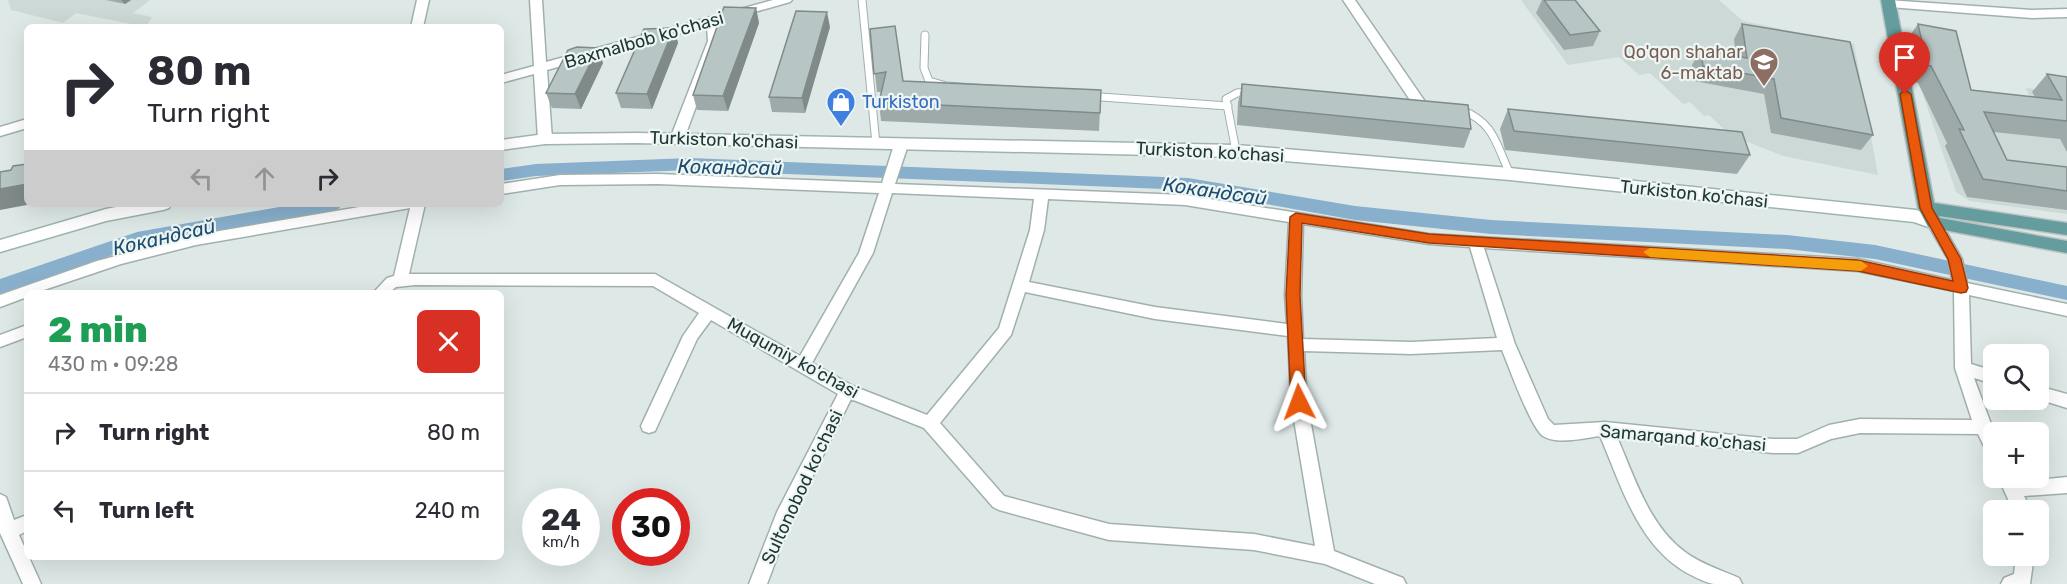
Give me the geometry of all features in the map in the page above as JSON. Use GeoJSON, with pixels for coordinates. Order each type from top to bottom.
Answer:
{"type":"FeatureCollection","features":[{"type":"Feature","properties":{"kind":"main road"},"geometry":{"type":"LineString","coordinates":[[1889,1],[1925,216]]}},
{"type":"Feature","properties":{"kind":"main road","name":"Turkiston ko'chasi"},"geometry":{"type":"LineString","coordinates":[[504,145],[545,139],[677,139],[1236,151],[1510,174],[2067,229]]}},
{"type":"Feature","properties":{"kind":"main road"},"geometry":{"type":"LineString","coordinates":[[0,246],[106,215],[148,207]]}},
{"type":"Feature","properties":{"kind":"main road","name":"Turkiston ko'chasi"},"geometry":{"type":"LineString","coordinates":[[1925,216],[2067,247]]}},
{"type":"Feature","properties":{"kind":"street"},"geometry":{"type":"LineString","coordinates":[[418,24],[423,0]]}},
{"type":"Feature","properties":{"kind":"street"},"geometry":{"type":"LineString","coordinates":[[536,0],[545,139]]}},
{"type":"Feature","properties":{"kind":"street","name":"Baxmalbob ko'chasi"},"geometry":{"type":"LineString","coordinates":[[504,78],[786,0]]}},
{"type":"Feature","properties":{"kind":"street"},"geometry":{"type":"LineString","coordinates":[[1349,0],[1420,106]]}},
{"type":"Feature","properties":{"kind":"street"},"geometry":{"type":"LineString","coordinates":[[1889,1],[2032,14],[2067,13]]}},
{"type":"Feature","properties":{"kind":"street"},"geometry":{"type":"LineString","coordinates":[[677,139],[714,41],[713,21]]}},
{"type":"Feature","properties":{"kind":"street"},"geometry":{"type":"LineString","coordinates":[[0,132],[24,124]]}},
{"type":"Feature","properties":{"kind":"street"},"geometry":{"type":"LineString","coordinates":[[803,364],[866,253],[900,145]]}},
{"type":"Feature","properties":{"kind":"street"},"geometry":{"type":"LineString","coordinates":[[504,189],[560,180],[658,179],[1185,200],[1429,239],[1858,266],[2067,310]]}},
{"type":"Feature","properties":{"kind":"street"},"geometry":{"type":"LineString","coordinates":[[930,423],[1006,331],[1022,286],[1037,230],[1042,194]]}},
{"type":"Feature","properties":{"kind":"street"},"geometry":{"type":"LineString","coordinates":[[27,290],[121,259],[196,240],[390,207]]}},
{"type":"Feature","properties":{"kind":"street"},"geometry":{"type":"LineString","coordinates":[[383,290],[392,282],[400,280],[417,207]]}},
{"type":"Feature","properties":{"kind":"street"},"geometry":{"type":"LineString","coordinates":[[1925,216],[1955,259],[1961,288],[1963,368],[1983,428]]}},
{"type":"Feature","properties":{"kind":"street"},"geometry":{"type":"LineString","coordinates":[[1296,217],[1293,295],[1299,402],[1326,556]]}},
{"type":"Feature","properties":{"kind":"street","name":"Samarqand ko'chasi"},"geometry":{"type":"LineString","coordinates":[[1475,242],[1507,344],[1542,423],[1549,431],[1559,433],[1605,429],[1773,446],[1798,446],[1829,432],[1860,426],[1983,428]]}},
{"type":"Feature","properties":{"kind":"street","name":"Muqumiy ko'chasi"},"geometry":{"type":"LineString","coordinates":[[400,280],[654,280],[847,391],[930,423],[999,502],[1109,531],[1254,542],[1326,556],[1397,584]]}},
{"type":"Feature","properties":{"kind":"street"},"geometry":{"type":"LineString","coordinates":[[1022,286],[1295,338],[1411,348],[1507,344]]}},
{"type":"Feature","properties":{"kind":"street"},"geometry":{"type":"LineString","coordinates":[[0,301],[24,291]]}},
{"type":"Feature","properties":{"kind":"street"},"geometry":{"type":"LineString","coordinates":[[649,426],[691,336],[709,311]]}},
{"type":"Feature","properties":{"kind":"street"},"geometry":{"type":"LineString","coordinates":[[0,341],[24,332]]}},
{"type":"Feature","properties":{"kind":"street"},"geometry":{"type":"LineString","coordinates":[[1963,368],[1983,374]]}},
{"type":"Feature","properties":{"kind":"street","name":"Sultonobod ko'chasi"},"geometry":{"type":"LineString","coordinates":[[758,584],[783,518],[847,391]]}},
{"type":"Feature","properties":{"kind":"street"},"geometry":{"type":"LineString","coordinates":[[2049,395],[2067,401]]}},
{"type":"Feature","properties":{"kind":"street"},"geometry":{"type":"LineString","coordinates":[[1605,429],[1650,525],[1672,553],[1700,570],[1733,584]]}},
{"type":"Feature","properties":{"kind":"street"},"geometry":{"type":"LineString","coordinates":[[2049,484],[2067,485]]}},
{"type":"Feature","properties":{"kind":"street"},"geometry":{"type":"LineString","coordinates":[[0,502],[8,531],[32,584]]}},
{"type":"Feature","properties":{"kind":"street"},"geometry":{"type":"LineString","coordinates":[[8,531],[24,525]]}},
{"type":"Feature","properties":{"kind":"street"},"geometry":{"type":"LineString","coordinates":[[2010,584],[2023,579],[2024,566]]}},
{"type":"Feature","properties":{"kind":"lane"},"geometry":{"type":"LineString","coordinates":[[862,0],[876,144]]}},
{"type":"Feature","properties":{"kind":"lane"},"geometry":{"type":"LineString","coordinates":[[925,35],[924,68],[929,81],[946,86],[1228,106]]}},
{"type":"Feature","properties":{"kind":"lane"},"geometry":{"type":"LineString","coordinates":[[1236,151],[1226,99],[1237,93],[1263,93]]}},
{"type":"Feature","properties":{"kind":"lane"},"geometry":{"type":"LineString","coordinates":[[1449,108],[1479,116],[1488,126],[1510,174]]}},
{"type":"Feature","properties":{"kind":"shaded area"},"geometry":{"type":"Polygon","coordinates":[[[8,0],[150,0],[133,13],[152,17],[148,24],[131,24],[76,13],[63,23],[11,10],[8,0]]]}},
{"type":"Feature","properties":{"kind":"shaded area","name":"Qo'qon shahar 6-maktab"},"geometry":{"type":"Polygon","coordinates":[[[1521,0],[1719,0],[1743,21],[1854,44],[1878,175],[1783,156],[1730,135],[1709,115],[1704,116],[1690,102],[1683,104],[1650,73],[1639,75],[1619,57],[1568,65],[1521,0]]]}},
{"type":"Feature","properties":{"kind":"shaded area"},"geometry":{"type":"Polygon","coordinates":[[[2026,88],[2067,93],[2067,214],[1970,201],[1956,192],[1923,95],[2035,109],[2026,88]]]}},
{"type":"Feature","properties":{"kind":"building"},"geometry":{"type":"Polygon","coordinates":[[[1544,0],[1575,0],[1600,31],[1570,35],[1544,0]]]}},
{"type":"Feature","properties":{"kind":"building"},"geometry":{"type":"Polygon","coordinates":[[[724,7],[756,8],[723,96],[693,95],[724,7]]]}},
{"type":"Feature","properties":{"kind":"building"},"geometry":{"type":"Polygon","coordinates":[[[796,11],[827,12],[802,98],[769,97],[796,11]]]}},
{"type":"Feature","properties":{"kind":"building"},"geometry":{"type":"Polygon","coordinates":[[[1742,24],[1850,42],[1873,135],[1781,118],[1774,79],[1703,66],[1701,50],[1747,58],[1742,24]]]}},
{"type":"Feature","properties":{"kind":"building"},"geometry":{"type":"Polygon","coordinates":[[[1918,24],[1956,31],[1971,90],[2062,100],[2047,74],[2067,77],[2067,121],[1984,112],[2007,160],[2067,167],[2067,191],[1983,179],[1959,129],[1964,130],[1931,66],[1927,65],[1918,24]]]}},
{"type":"Feature","properties":{"kind":"building"},"geometry":{"type":"Polygon","coordinates":[[[895,26],[903,81],[1101,90],[1100,113],[879,102],[886,72],[874,74],[870,29],[895,26]]]}},
{"type":"Feature","properties":{"kind":"building"},"geometry":{"type":"Polygon","coordinates":[[[674,28],[647,94],[616,93],[644,29],[674,28]]]}},
{"type":"Feature","properties":{"kind":"building"},"geometry":{"type":"Polygon","coordinates":[[[577,47],[598,48],[575,94],[546,93],[568,50],[577,47]]]}},
{"type":"Feature","properties":{"kind":"building"},"geometry":{"type":"Polygon","coordinates":[[[1242,84],[1468,105],[1471,129],[1241,106],[1242,84]]]}},
{"type":"Feature","properties":{"kind":"building"},"geometry":{"type":"Polygon","coordinates":[[[1508,109],[1742,132],[1750,155],[1514,131],[1508,109]]]}},
{"type":"Feature","properties":{"kind":"building"},"geometry":{"type":"Polygon","coordinates":[[[24,164],[24,185],[0,189],[0,172],[11,170],[13,166],[24,164]]]}},
{"type":"Feature","properties":{"kind":"waterway","name":"Кокандсай"},"geometry":{"type":"LineString","coordinates":[[504,175],[536,170],[690,164],[1188,184],[1355,213],[1491,227],[1787,242],[1875,252],[2067,293]]}},
{"type":"Feature","properties":{"kind":"waterway","name":"Кокандсай"},"geometry":{"type":"LineString","coordinates":[[0,287],[137,239],[316,207]]}},
{"type":"Feature","properties":{"kind":"slow traffic"},"geometry":{"type":"LineString","coordinates":[[1650,252],[1861,266]]}},
{"type":"Feature","properties":{"kind":"place","name":"Qo'qon shahar 6-maktab"},"geometry":{"type":"Point","coordinates":[1764,88]}},
{"type":"Feature","properties":{"kind":"place","name":"Turkiston"},"geometry":{"type":"Point","coordinates":[841,128]}},
{"type":"Feature","properties":{"kind":"route"},"geometry":{"type":"LineString","coordinates":[[1299,402],[1293,295],[1296,217],[1429,239],[1858,266],[1961,288],[1955,259],[1926,208],[1905,94]]}}]}
